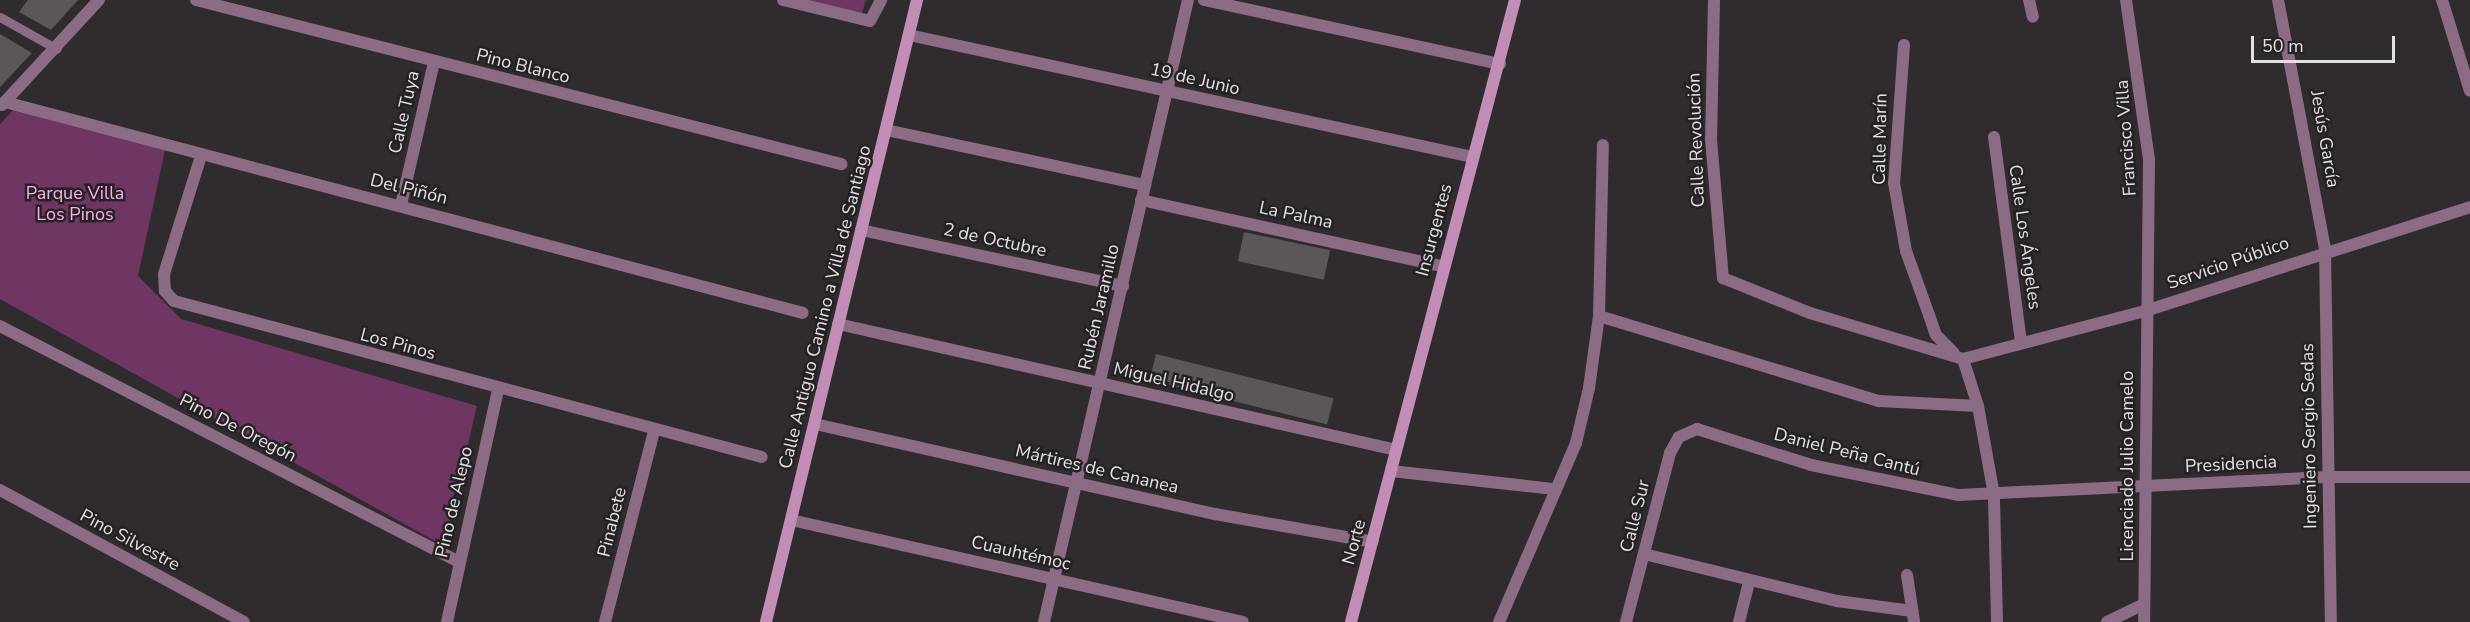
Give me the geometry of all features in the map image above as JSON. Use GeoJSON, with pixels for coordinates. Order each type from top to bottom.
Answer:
{"type":"FeatureCollection","features":[{"type":"Feature","properties":{"kind":"street"},"geometry":{"type":"LineString","coordinates":[[3,105],[57,49],[99,0]]}},
{"type":"Feature","properties":{"kind":"street","name":"Pino Blanco"},"geometry":{"type":"LineString","coordinates":[[196,0],[841,164]]}},
{"type":"Feature","properties":{"kind":"street"},"geometry":{"type":"LineString","coordinates":[[783,0],[870,21],[881,0]]}},
{"type":"Feature","properties":{"kind":"street","name":"Calle Antiguo Camino a Villa de Santiago"},"geometry":{"type":"LineString","coordinates":[[768,622],[917,0]]}},
{"type":"Feature","properties":{"kind":"street","name":"Rubén Jaramillo"},"geometry":{"type":"LineString","coordinates":[[1044,622],[1074,482],[1100,384],[1188,0]]}},
{"type":"Feature","properties":{"kind":"street"},"geometry":{"type":"LineString","coordinates":[[1204,0],[1500,64]]}},
{"type":"Feature","properties":{"kind":"street","name":"Insurgentes"},"geometry":{"type":"LineString","coordinates":[[1391,471],[1442,266],[1500,64],[1515,0]]}},
{"type":"Feature","properties":{"kind":"street","name":"Calle Revolución"},"geometry":{"type":"LineString","coordinates":[[1714,0],[1711,138],[1723,278],[1810,313],[1963,359]]}},
{"type":"Feature","properties":{"kind":"street"},"geometry":{"type":"LineString","coordinates":[[2029,0],[2033,17]]}},
{"type":"Feature","properties":{"kind":"street","name":"Francisco Villa"},"geometry":{"type":"LineString","coordinates":[[2126,0],[2149,160],[2145,311]]}},
{"type":"Feature","properties":{"kind":"street","name":"Jesús García"},"geometry":{"type":"LineString","coordinates":[[2278,0],[2314,169],[2325,249]]}},
{"type":"Feature","properties":{"kind":"street"},"geometry":{"type":"LineString","coordinates":[[2442,0],[2470,91]]}},
{"type":"Feature","properties":{"kind":"street","name":"19 de Junio"},"geometry":{"type":"LineString","coordinates":[[909,35],[1473,157]]}},
{"type":"Feature","properties":{"kind":"street","name":"Calle Marín"},"geometry":{"type":"LineString","coordinates":[[1904,45],[1894,183],[1906,250],[1936,335],[1963,359]]}},
{"type":"Feature","properties":{"kind":"street","name":"Calle Tuya"},"geometry":{"type":"LineString","coordinates":[[400,206],[434,62]]}},
{"type":"Feature","properties":{"kind":"street","name":"Del Piñón"},"geometry":{"type":"LineString","coordinates":[[3,105],[400,206],[803,313]]}},
{"type":"Feature","properties":{"kind":"street"},"geometry":{"type":"LineString","coordinates":[[886,130],[1145,185]]}},
{"type":"Feature","properties":{"kind":"street","name":"Calle Los Ángeles"},"geometry":{"type":"LineString","coordinates":[[1994,137],[2021,341]]}},
{"type":"Feature","properties":{"kind":"street"},"geometry":{"type":"LineString","coordinates":[[1499,622],[1553,489],[1576,443],[1599,316],[1604,145]]}},
{"type":"Feature","properties":{"kind":"street","name":"Los Pinos"},"geometry":{"type":"LineString","coordinates":[[201,156],[164,274],[165,291],[174,301],[498,391],[762,457]]}},
{"type":"Feature","properties":{"kind":"street","name":"La Palma"},"geometry":{"type":"LineString","coordinates":[[1141,200],[1442,266]]}},
{"type":"Feature","properties":{"kind":"street","name":"Servicio Público"},"geometry":{"type":"LineString","coordinates":[[1963,359],[1997,352],[2021,341],[2145,311],[2325,249],[2470,207]]}},
{"type":"Feature","properties":{"kind":"street","name":"2 de Octubre"},"geometry":{"type":"LineString","coordinates":[[861,230],[1123,286]]}},
{"type":"Feature","properties":{"kind":"street","name":"Ingeniero Sergio Sedas"},"geometry":{"type":"LineString","coordinates":[[2325,249],[2331,622]]}},
{"type":"Feature","properties":{"kind":"street","name":"Licenciado Julio Camelo"},"geometry":{"type":"LineString","coordinates":[[2144,622],[2145,311]]}},
{"type":"Feature","properties":{"kind":"street"},"geometry":{"type":"LineString","coordinates":[[1599,316],[1879,401],[1978,406]]}},
{"type":"Feature","properties":{"kind":"street","name":"Miguel Hidalgo"},"geometry":{"type":"LineString","coordinates":[[838,324],[1396,450]]}},
{"type":"Feature","properties":{"kind":"street","name":"Pino De Oregón"},"geometry":{"type":"LineString","coordinates":[[0,326],[459,562]]}},
{"type":"Feature","properties":{"kind":"street"},"geometry":{"type":"LineString","coordinates":[[1963,359],[1978,406],[1994,495],[1997,622]]}},
{"type":"Feature","properties":{"kind":"street","name":"Pino de Alepo"},"geometry":{"type":"LineString","coordinates":[[447,622],[498,391]]}},
{"type":"Feature","properties":{"kind":"street","name":"Mártires de Cananea"},"geometry":{"type":"LineString","coordinates":[[815,424],[1074,482],[1373,542]]}},
{"type":"Feature","properties":{"kind":"street","name":"Daniel Peña Cantú"},"geometry":{"type":"LineString","coordinates":[[1693,430],[1903,487],[1994,495]]}},
{"type":"Feature","properties":{"kind":"street","name":"Calle Sur"},"geometry":{"type":"LineString","coordinates":[[1626,622],[1670,453],[1679,437],[1693,430]]}},
{"type":"Feature","properties":{"kind":"street","name":"Pinabete"},"geometry":{"type":"LineString","coordinates":[[605,622],[654,431]]}},
{"type":"Feature","properties":{"kind":"street"},"geometry":{"type":"LineString","coordinates":[[1391,471],[1553,489]]}},
{"type":"Feature","properties":{"kind":"street","name":"Norte"},"geometry":{"type":"LineString","coordinates":[[1351,622],[1391,471]]}},
{"type":"Feature","properties":{"kind":"street","name":"Presidencia"},"geometry":{"type":"LineString","coordinates":[[1994,495],[2328,477],[2470,477]]}},
{"type":"Feature","properties":{"kind":"street","name":"Pino Silvestre"},"geometry":{"type":"LineString","coordinates":[[0,490],[244,622]]}},
{"type":"Feature","properties":{"kind":"street","name":"Cuauhtémoc"},"geometry":{"type":"LineString","coordinates":[[791,520],[1243,622]]}},
{"type":"Feature","properties":{"kind":"street"},"geometry":{"type":"LineString","coordinates":[[1644,554],[1749,582],[1913,616],[1907,575]]}},
{"type":"Feature","properties":{"kind":"street"},"geometry":{"type":"LineString","coordinates":[[1739,622],[1749,582]]}},
{"type":"Feature","properties":{"kind":"street"},"geometry":{"type":"LineString","coordinates":[[2107,622],[2144,604]]}},
{"type":"Feature","properties":{"kind":"lane"},"geometry":{"type":"LineString","coordinates":[[0,17],[57,49]]}},
{"type":"Feature","properties":{"kind":"green space"},"geometry":{"type":"Polygon","coordinates":[[[794,0],[866,0],[860,19],[794,0]]]}},
{"type":"Feature","properties":{"kind":"green space","name":"Parque Villa Los Pinos"},"geometry":{"type":"Polygon","coordinates":[[[16,107],[165,150],[138,276],[181,319],[477,406],[444,546],[0,299],[0,124],[16,107]]]}},
{"type":"Feature","properties":{"kind":"building"},"geometry":{"type":"Polygon","coordinates":[[[28,0],[78,0],[51,30],[19,12],[28,0]]]}},
{"type":"Feature","properties":{"kind":"building"},"geometry":{"type":"Polygon","coordinates":[[[0,34],[32,53],[0,87],[0,34]]]}},
{"type":"Feature","properties":{"kind":"building"},"geometry":{"type":"Polygon","coordinates":[[[1244,232],[1330,250],[1324,280],[1238,261],[1244,232]]]}},
{"type":"Feature","properties":{"kind":"building"},"geometry":{"type":"Polygon","coordinates":[[[1156,354],[1334,398],[1327,424],[1149,380],[1156,354]]]}}]}
